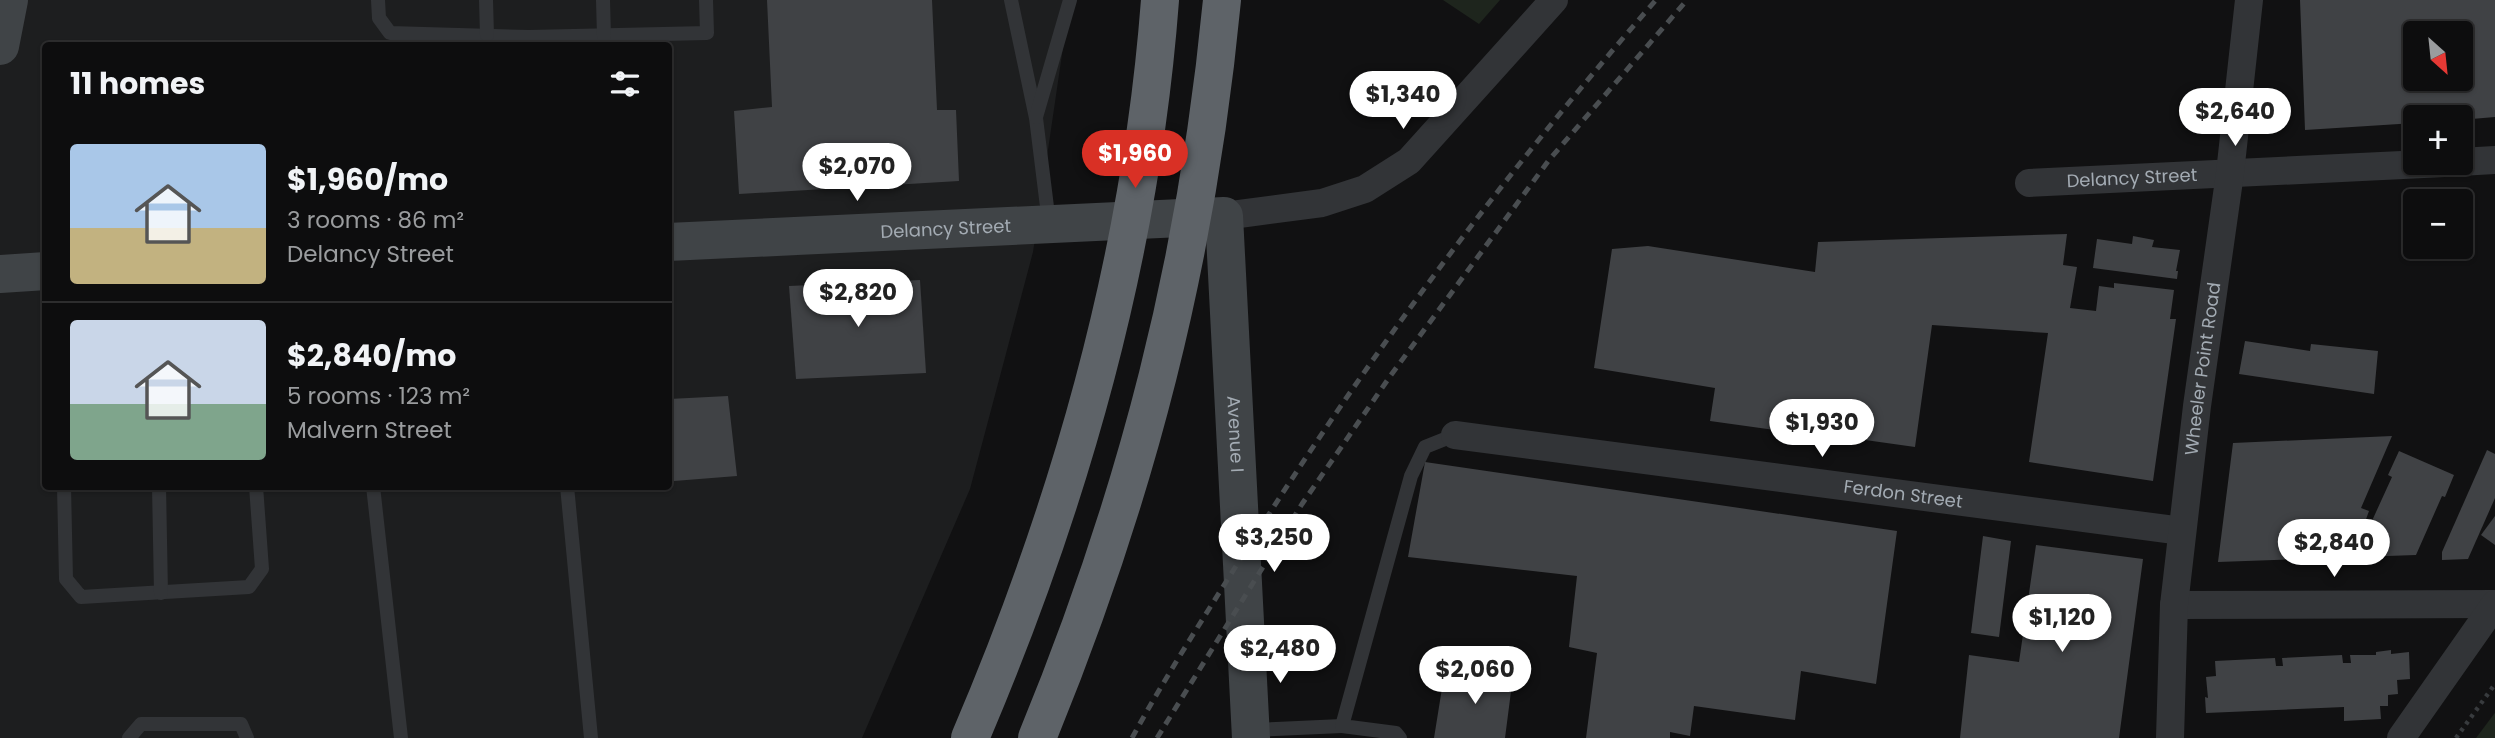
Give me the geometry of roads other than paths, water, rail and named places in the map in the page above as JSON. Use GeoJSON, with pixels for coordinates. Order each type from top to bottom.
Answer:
{"type":"FeatureCollection","features":[{"type":"Feature","properties":{"kind":"highway"},"geometry":{"type":"LineString","coordinates":[[970,738],[1050,530],[1087,407],[1131,218],[1151,89],[1160,0]]}},
{"type":"Feature","properties":{"kind":"highway"},"geometry":{"type":"LineString","coordinates":[[1037,738],[1104,562],[1159,376],[1199,186],[1209,124],[1222,0]]}},
{"type":"Feature","properties":{"kind":"street"},"geometry":{"type":"LineString","coordinates":[[0,46],[9,0]]}},
{"type":"Feature","properties":{"kind":"street"},"geometry":{"type":"LineString","coordinates":[[1224,216],[1322,203],[1364,189],[1409,161],[1554,0]]}},
{"type":"Feature","properties":{"kind":"street","name":"Wheeler Point Road"},"geometry":{"type":"LineString","coordinates":[[2170,738],[2174,605],[2197,406],[2230,173],[2249,0]]}},
{"type":"Feature","properties":{"kind":"street"},"geometry":{"type":"LineString","coordinates":[[2473,161],[2495,160]]}},
{"type":"Feature","properties":{"kind":"street","name":"Delancy Street"},"geometry":{"type":"LineString","coordinates":[[2029,183],[2403,165]]}},
{"type":"Feature","properties":{"kind":"street","name":"Delancy Street"},"geometry":{"type":"LineString","coordinates":[[672,242],[1224,216]]}},
{"type":"Feature","properties":{"kind":"street","name":"Avenue I"},"geometry":{"type":"LineString","coordinates":[[1224,216],[1251,734]]}},
{"type":"Feature","properties":{"kind":"street"},"geometry":{"type":"LineString","coordinates":[[0,274],[42,271]]}},
{"type":"Feature","properties":{"kind":"street","name":"Ferdon Street"},"geometry":{"type":"LineString","coordinates":[[1455,435],[2182,531]]}},
{"type":"Feature","properties":{"kind":"street"},"geometry":{"type":"LineString","coordinates":[[2174,605],[2495,604]]}},
{"type":"Feature","properties":{"kind":"street"},"geometry":{"type":"LineString","coordinates":[[2401,738],[2495,604]]}},
{"type":"Feature","properties":{"kind":"lane"},"geometry":{"type":"LineString","coordinates":[[378,0],[379,18],[390,33],[488,35],[528,41],[707,33],[706,0]]}},
{"type":"Feature","properties":{"kind":"lane"},"geometry":{"type":"LineString","coordinates":[[486,0],[488,35]]}},
{"type":"Feature","properties":{"kind":"lane"},"geometry":{"type":"LineString","coordinates":[[603,0],[604,36]]}},
{"type":"Feature","properties":{"kind":"lane"},"geometry":{"type":"LineString","coordinates":[[1011,0],[1036,118],[1049,224]]}},
{"type":"Feature","properties":{"kind":"lane"},"geometry":{"type":"LineString","coordinates":[[1036,118],[1070,0]]}},
{"type":"Feature","properties":{"kind":"lane"},"geometry":{"type":"LineString","coordinates":[[1342,726],[1411,476],[1425,447],[1455,435]]}},
{"type":"Feature","properties":{"kind":"lane"},"geometry":{"type":"LineString","coordinates":[[64,490],[66,579],[81,597],[249,587],[262,569],[256,490]]}},
{"type":"Feature","properties":{"kind":"lane"},"geometry":{"type":"LineString","coordinates":[[159,490],[161,593]]}},
{"type":"Feature","properties":{"kind":"lane"},"geometry":{"type":"LineString","coordinates":[[373,490],[401,738]]}},
{"type":"Feature","properties":{"kind":"lane"},"geometry":{"type":"LineString","coordinates":[[567,490],[591,738]]}},
{"type":"Feature","properties":{"kind":"lane"},"geometry":{"type":"LineString","coordinates":[[129,738],[141,724],[241,724],[247,738]]}},
{"type":"Feature","properties":{"kind":"lane"},"geometry":{"type":"LineString","coordinates":[[1251,734],[1342,726],[1396,733],[1400,738]]}},
{"type":"Feature","properties":{"kind":"railway"},"geometry":{"type":"LineString","coordinates":[[1132,738],[1183,651],[1284,492],[1383,346],[1488,204],[1656,0]]}},
{"type":"Feature","properties":{"kind":"railway"},"geometry":{"type":"LineString","coordinates":[[1157,738],[1302,504],[1391,375],[1549,160],[1687,0]]}}]}
